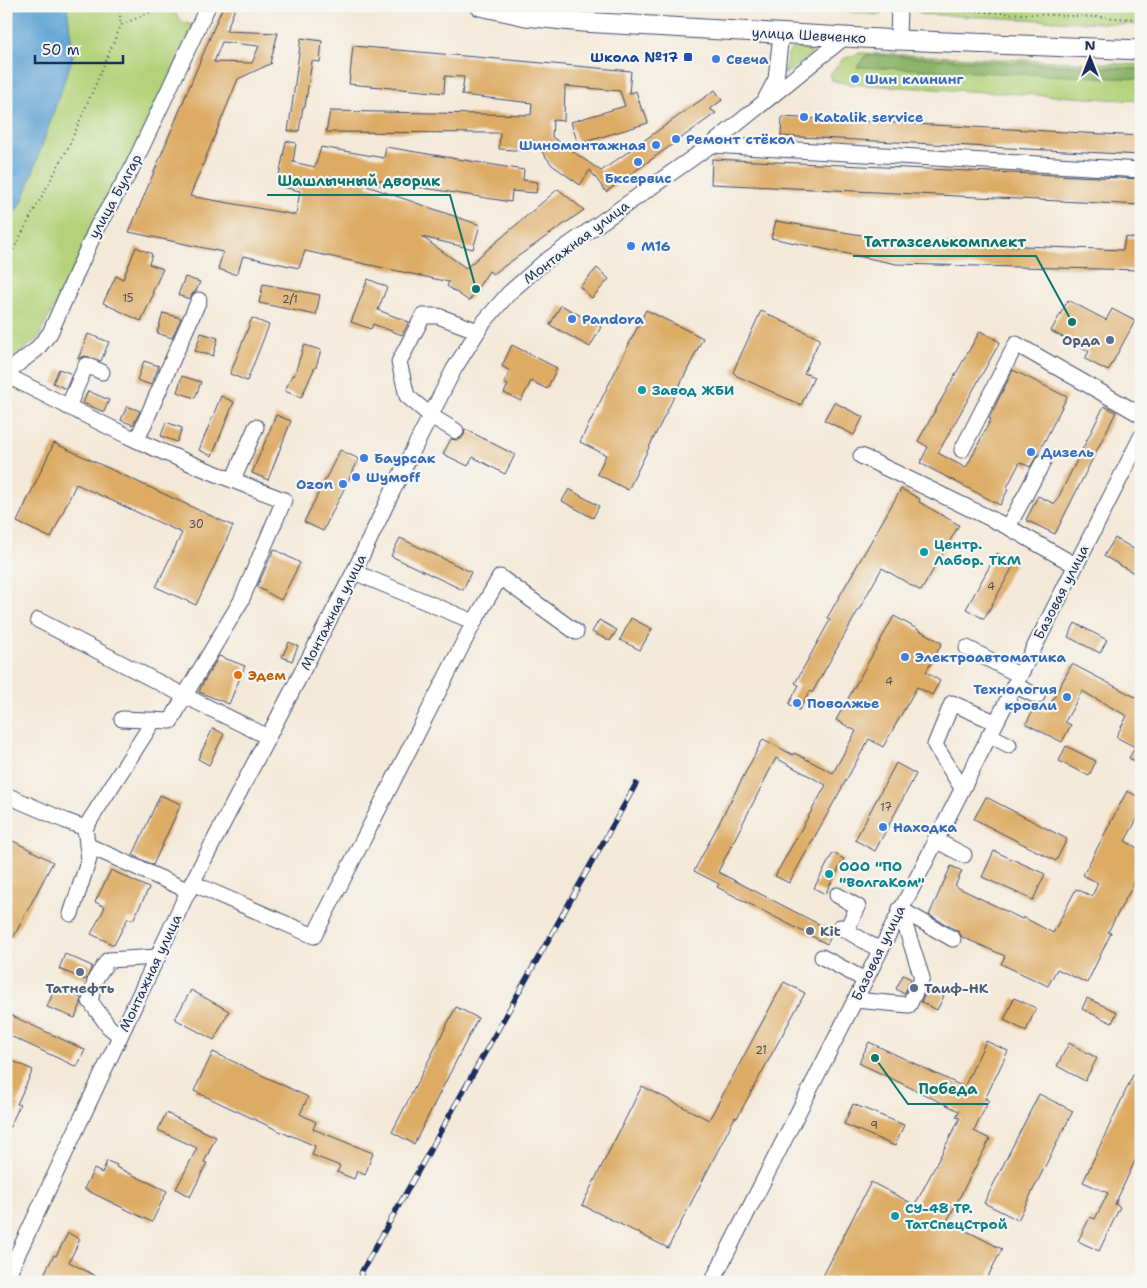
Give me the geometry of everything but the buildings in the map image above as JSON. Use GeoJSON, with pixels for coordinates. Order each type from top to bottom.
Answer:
{"type":"FeatureCollection","features":[{"type":"Feature","properties":{"kind":"main road","name":"улица Шевченко"},"geometry":{"type":"LineString","coordinates":[[480,6],[526,16],[582,22],[898,40],[1141,50]]}},
{"type":"Feature","properties":{"kind":"street","name":"улица Булгар"},"geometry":{"type":"LineString","coordinates":[[6,374],[36,350],[50,333],[97,227],[131,170],[208,6]]}},
{"type":"Feature","properties":{"kind":"street"},"geometry":{"type":"LineString","coordinates":[[898,40],[906,7]]}},
{"type":"Feature","properties":{"kind":"street","name":"Монтажная улица"},"geometry":{"type":"LineString","coordinates":[[763,104],[776,79],[781,34]]}},
{"type":"Feature","properties":{"kind":"street","name":"Монтажная улица"},"geometry":{"type":"LineString","coordinates":[[6,1279],[190,887],[354,572],[454,369],[483,323],[509,293],[542,263],[711,145],[845,37]]}},
{"type":"Feature","properties":{"kind":"street"},"geometry":{"type":"LineString","coordinates":[[711,145],[1141,170]]}},
{"type":"Feature","properties":{"kind":"street"},"geometry":{"type":"LineString","coordinates":[[137,440],[198,300]]}},
{"type":"Feature","properties":{"kind":"street"},"geometry":{"type":"LineString","coordinates":[[456,430],[431,416],[407,396],[399,362],[423,316],[438,316],[478,331]]}},
{"type":"Feature","properties":{"kind":"street"},"geometry":{"type":"LineString","coordinates":[[962,450],[1016,344],[1141,415]]}},
{"type":"Feature","properties":{"kind":"street"},"geometry":{"type":"LineString","coordinates":[[68,407],[86,365],[102,372]]}},
{"type":"Feature","properties":{"kind":"street"},"geometry":{"type":"LineString","coordinates":[[6,374],[68,407],[137,440],[284,500],[241,601],[171,722],[122,719]]}},
{"type":"Feature","properties":{"kind":"street"},"geometry":{"type":"LineString","coordinates":[[233,480],[256,427]]}},
{"type":"Feature","properties":{"kind":"street","name":"Базовая улица"},"geometry":{"type":"LineString","coordinates":[[712,1282],[1140,439]]}},
{"type":"Feature","properties":{"kind":"street"},"geometry":{"type":"LineString","coordinates":[[861,456],[1008,527],[1075,565]]}},
{"type":"Feature","properties":{"kind":"street"},"geometry":{"type":"LineString","coordinates":[[1008,527],[1043,462]]}},
{"type":"Feature","properties":{"kind":"street"},"geometry":{"type":"LineString","coordinates":[[354,572],[474,622]]}},
{"type":"Feature","properties":{"kind":"street"},"geometry":{"type":"LineString","coordinates":[[87,845],[314,936],[474,622],[500,578],[576,632]]}},
{"type":"Feature","properties":{"kind":"street"},"geometry":{"type":"LineString","coordinates":[[38,620],[268,737]]}},
{"type":"Feature","properties":{"kind":"street"},"geometry":{"type":"LineString","coordinates":[[968,648],[1017,680],[1037,696]]}},
{"type":"Feature","properties":{"kind":"street"},"geometry":{"type":"LineString","coordinates":[[962,788],[935,745],[952,703],[992,728],[1009,745]]}},
{"type":"Feature","properties":{"kind":"street"},"geometry":{"type":"LineString","coordinates":[[71,914],[89,859],[85,828],[154,720]]}},
{"type":"Feature","properties":{"kind":"street"},"geometry":{"type":"LineString","coordinates":[[6,795],[85,828]]}},
{"type":"Feature","properties":{"kind":"street"},"geometry":{"type":"LineString","coordinates":[[935,840],[964,855]]}},
{"type":"Feature","properties":{"kind":"street"},"geometry":{"type":"LineString","coordinates":[[838,895],[858,907],[843,929],[880,950]]}},
{"type":"Feature","properties":{"kind":"street"},"geometry":{"type":"LineString","coordinates":[[900,909],[953,939]]}},
{"type":"Feature","properties":{"kind":"street"},"geometry":{"type":"LineString","coordinates":[[855,1000],[909,1005],[922,978],[900,909]]}},
{"type":"Feature","properties":{"kind":"street"},"geometry":{"type":"LineString","coordinates":[[120,1036],[109,1028],[90,1001],[96,978],[108,960],[158,957]]}},
{"type":"Feature","properties":{"kind":"street"},"geometry":{"type":"LineString","coordinates":[[822,957],[865,980]]}},
{"type":"Feature","properties":{"kind":"path"},"geometry":{"type":"LineString","coordinates":[[6,263],[69,146],[121,25],[119,6]]}},
{"type":"Feature","properties":{"kind":"path"},"geometry":{"type":"LineString","coordinates":[[121,25],[165,6]]}},
{"type":"Feature","properties":{"kind":"path"},"geometry":{"type":"LineString","coordinates":[[851,6],[876,8],[876,6]]}},
{"type":"Feature","properties":{"kind":"path"},"geometry":{"type":"LineString","coordinates":[[906,7],[1141,19]]}},
{"type":"Feature","properties":{"kind":"green space"},"geometry":{"type":"Polygon","coordinates":[[[67,6],[170,6],[180,20],[193,26],[135,155],[38,338],[6,364],[6,225],[23,200],[73,56],[67,6]]]}},
{"type":"Feature","properties":{"kind":"green space"},"geometry":{"type":"Polygon","coordinates":[[[796,6],[882,6],[881,15],[796,6]]]}},
{"type":"Feature","properties":{"kind":"green space"},"geometry":{"type":"Polygon","coordinates":[[[914,6],[1141,6],[1141,25],[921,14],[914,9],[914,6]]]}},
{"type":"Feature","properties":{"kind":"green space"},"geometry":{"type":"Polygon","coordinates":[[[791,49],[809,50],[811,54],[784,75],[788,55],[791,49]]]}},
{"type":"Feature","properties":{"kind":"green space"},"geometry":{"type":"Polygon","coordinates":[[[860,53],[1141,65],[1141,101],[849,84],[831,80],[830,74],[843,59],[860,53]]]}},
{"type":"Feature","properties":{"kind":"green space"},"geometry":{"type":"Polygon","coordinates":[[[866,55],[1141,69],[1141,79],[857,67],[866,55]]]}},
{"type":"Feature","properties":{"kind":"water"},"geometry":{"type":"Polygon","coordinates":[[[6,6],[67,6],[73,56],[23,200],[6,225],[6,6]]]}},
{"type":"Feature","properties":{"kind":"railway"},"geometry":{"type":"LineString","coordinates":[[359,1282],[362,1271],[636,784]]}},
{"type":"Feature","properties":{"kind":"place","name":"Школа №17"},"geometry":{"type":"Point","coordinates":[688,57]}},
{"type":"Feature","properties":{"kind":"place","name":"Свеча"},"geometry":{"type":"Point","coordinates":[716,59]}},
{"type":"Feature","properties":{"kind":"place","name":"Шин клининг"},"geometry":{"type":"Point","coordinates":[855,79]}},
{"type":"Feature","properties":{"kind":"place","name":"Katalik service"},"geometry":{"type":"Point","coordinates":[804,117]}},
{"type":"Feature","properties":{"kind":"place","name":"Ремонт стёкол"},"geometry":{"type":"Point","coordinates":[676,139]}},
{"type":"Feature","properties":{"kind":"place","name":"Шиномонтажная"},"geometry":{"type":"Point","coordinates":[656,145]}},
{"type":"Feature","properties":{"kind":"place","name":"Бксервис"},"geometry":{"type":"Point","coordinates":[638,162]}},
{"type":"Feature","properties":{"kind":"place","name":"М16"},"geometry":{"type":"Point","coordinates":[631,246]}},
{"type":"Feature","properties":{"kind":"place","name":"Шашлычный дворик"},"geometry":{"type":"Point","coordinates":[476,289]}},
{"type":"Feature","properties":{"kind":"place","name":"Pandora"},"geometry":{"type":"Point","coordinates":[572,319]}},
{"type":"Feature","properties":{"kind":"place","name":"Татгазселькомплект"},"geometry":{"type":"Point","coordinates":[1072,322]}},
{"type":"Feature","properties":{"kind":"place","name":"Орда"},"geometry":{"type":"Point","coordinates":[1110,340]}},
{"type":"Feature","properties":{"kind":"place","name":"Завод ЖБИ"},"geometry":{"type":"Point","coordinates":[642,390]}},
{"type":"Feature","properties":{"kind":"place","name":"Дизель"},"geometry":{"type":"Point","coordinates":[1031,452]}},
{"type":"Feature","properties":{"kind":"place","name":"Баурсак"},"geometry":{"type":"Point","coordinates":[364,458]}},
{"type":"Feature","properties":{"kind":"place","name":"Шумоff"},"geometry":{"type":"Point","coordinates":[356,477]}},
{"type":"Feature","properties":{"kind":"place","name":"Ozon"},"geometry":{"type":"Point","coordinates":[343,484]}},
{"type":"Feature","properties":{"kind":"place","name":"Центр. Лабор. ТКМ"},"geometry":{"type":"Point","coordinates":[924,552]}},
{"type":"Feature","properties":{"kind":"place","name":"Электроавтоматика"},"geometry":{"type":"Point","coordinates":[905,657]}},
{"type":"Feature","properties":{"kind":"place","name":"Эдем"},"geometry":{"type":"Point","coordinates":[238,675]}},
{"type":"Feature","properties":{"kind":"place","name":"Технология кровли"},"geometry":{"type":"Point","coordinates":[1067,697]}},
{"type":"Feature","properties":{"kind":"place","name":"Поволжье"},"geometry":{"type":"Point","coordinates":[797,703]}},
{"type":"Feature","properties":{"kind":"place","name":"Находка"},"geometry":{"type":"Point","coordinates":[883,827]}},
{"type":"Feature","properties":{"kind":"place","name":"ООО \"ПО \"ВолгаКом\""},"geometry":{"type":"Point","coordinates":[829,874]}},
{"type":"Feature","properties":{"kind":"place","name":"Kit"},"geometry":{"type":"Point","coordinates":[810,931]}},
{"type":"Feature","properties":{"kind":"place","name":"Татнефть"},"geometry":{"type":"Point","coordinates":[80,972]}},
{"type":"Feature","properties":{"kind":"place","name":"Таиф-НК"},"geometry":{"type":"Point","coordinates":[914,988]}},
{"type":"Feature","properties":{"kind":"place","name":"Победа"},"geometry":{"type":"Point","coordinates":[875,1058]}},
{"type":"Feature","properties":{"kind":"place","name":"СУ-48 ТР. ТатСпецСтрой"},"geometry":{"type":"Point","coordinates":[895,1216]}}]}
